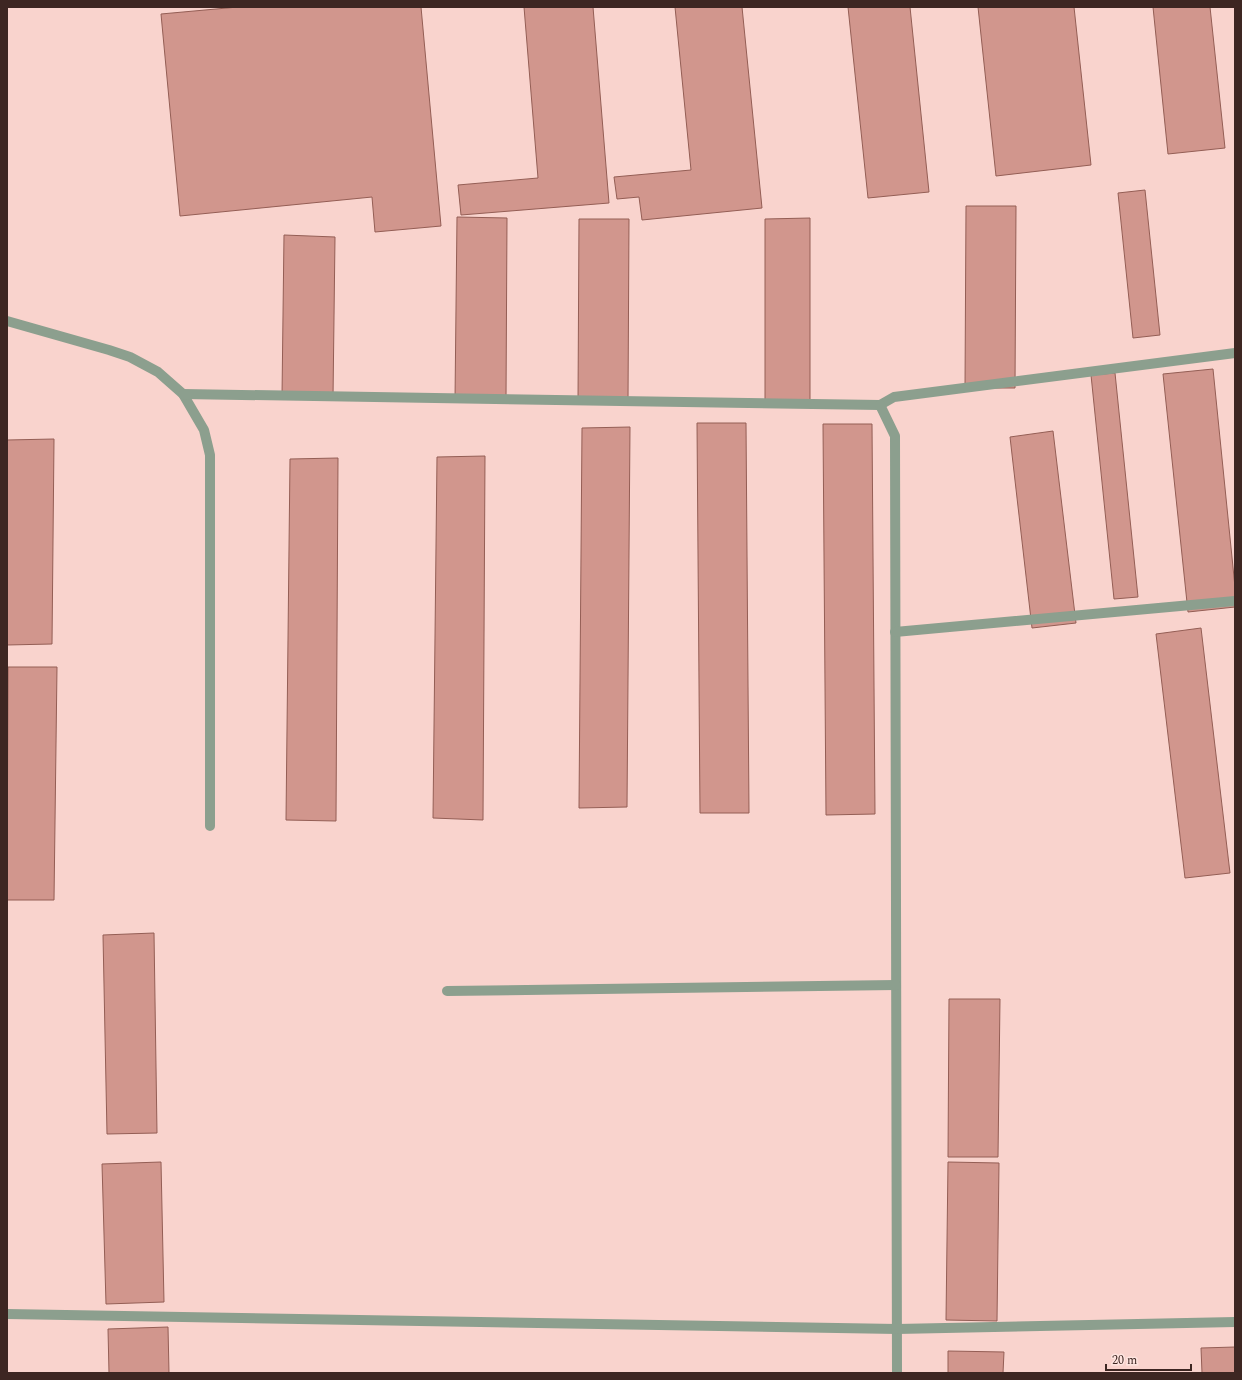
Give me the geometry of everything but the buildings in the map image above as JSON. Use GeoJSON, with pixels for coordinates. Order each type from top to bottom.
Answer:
{"type":"FeatureCollection","features":[{"type":"Feature","properties":{"kind":"street"},"geometry":{"type":"LineString","coordinates":[[7,321],[130,357],[158,372],[183,394],[204,430],[210,455],[210,826]]}},
{"type":"Feature","properties":{"kind":"street"},"geometry":{"type":"LineString","coordinates":[[183,394],[880,405],[894,397],[1235,353]]}},
{"type":"Feature","properties":{"kind":"street"},"geometry":{"type":"LineString","coordinates":[[880,405],[895,436],[897,1373]]}},
{"type":"Feature","properties":{"kind":"street"},"geometry":{"type":"LineString","coordinates":[[895,632],[1235,601]]}},
{"type":"Feature","properties":{"kind":"street"},"geometry":{"type":"LineString","coordinates":[[447,991],[896,984]]}},
{"type":"Feature","properties":{"kind":"street"},"geometry":{"type":"LineString","coordinates":[[7,1314],[896,1329],[1235,1322]]}}]}
